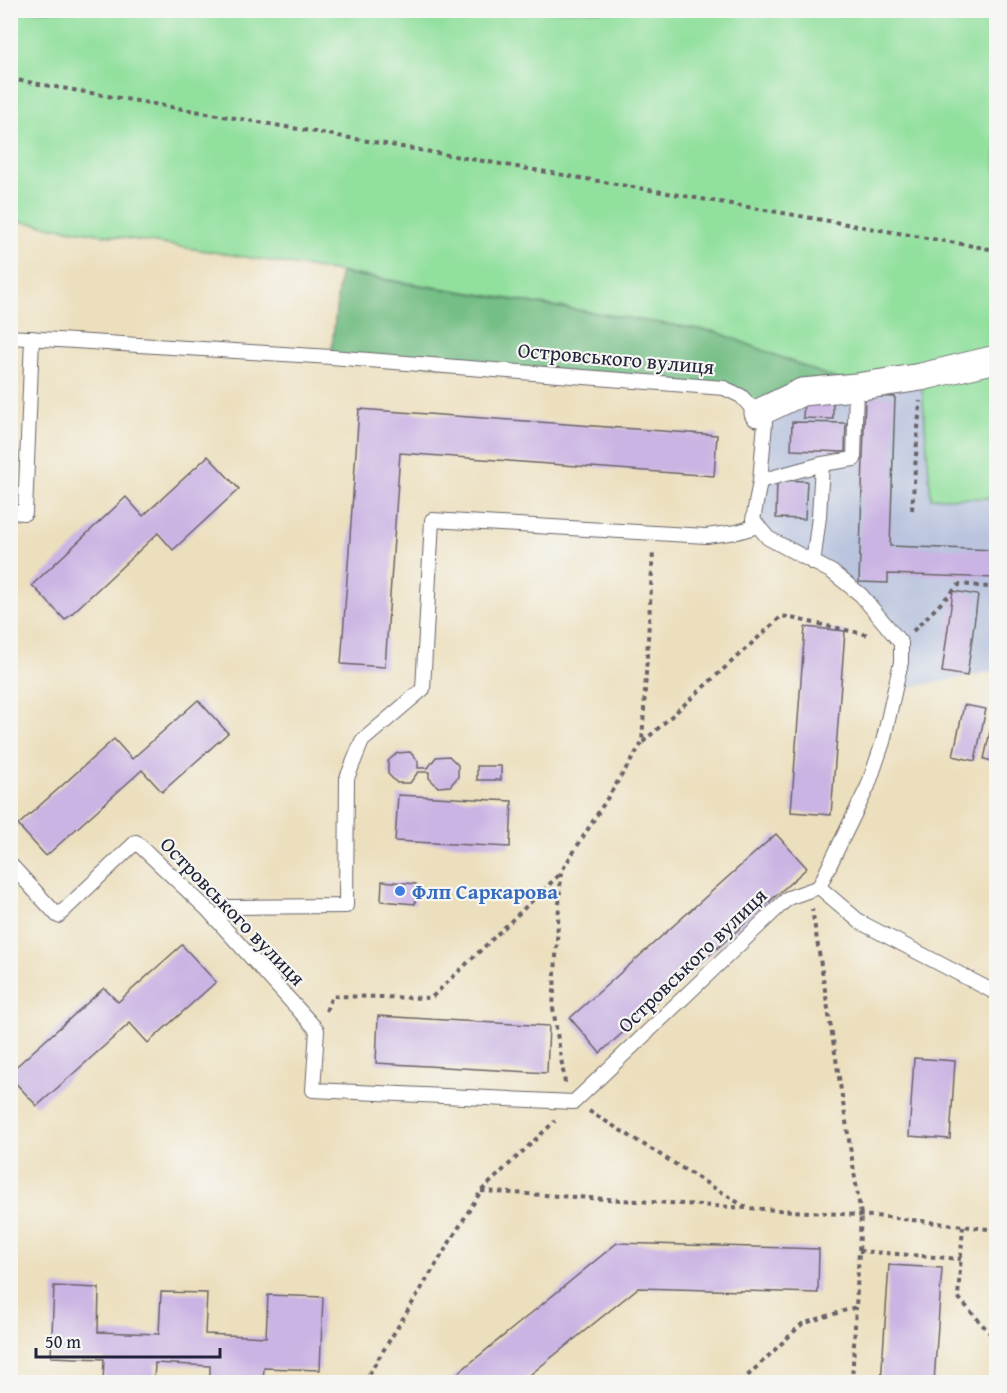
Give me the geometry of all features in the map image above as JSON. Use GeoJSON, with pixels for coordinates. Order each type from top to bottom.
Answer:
{"type":"FeatureCollection","features":[{"type":"Feature","properties":{"kind":"street"},"geometry":{"type":"LineString","coordinates":[[758,413],[802,392],[856,387],[921,376],[996,359]]}},
{"type":"Feature","properties":{"kind":"lane","name":"Островського вулиця"},"geometry":{"type":"LineString","coordinates":[[10,337],[331,357],[724,388],[741,396],[758,413]]}},
{"type":"Feature","properties":{"kind":"lane"},"geometry":{"type":"LineString","coordinates":[[10,513],[25,513],[32,339]]}},
{"type":"Feature","properties":{"kind":"lane"},"geometry":{"type":"LineString","coordinates":[[760,482],[822,464],[854,459],[856,387]]}},
{"type":"Feature","properties":{"kind":"lane"},"geometry":{"type":"LineString","coordinates":[[758,413],[765,423],[760,482],[753,520],[768,538],[832,572],[861,595],[901,643],[898,681],[883,742],[868,786],[814,889],[860,922],[996,993]]}},
{"type":"Feature","properties":{"kind":"lane"},"geometry":{"type":"LineString","coordinates":[[813,563],[819,517],[822,464]]}},
{"type":"Feature","properties":{"kind":"lane"},"geometry":{"type":"LineString","coordinates":[[216,919],[229,907],[346,906],[348,778],[362,741],[423,690],[432,520],[706,537],[758,526]]}},
{"type":"Feature","properties":{"kind":"lane","name":"Островського вулиця"},"geometry":{"type":"LineString","coordinates":[[10,864],[58,916],[136,842],[216,919],[317,1030]]}},
{"type":"Feature","properties":{"kind":"lane","name":"Островського вулиця"},"geometry":{"type":"LineString","coordinates":[[571,1102],[788,898],[814,889]]}},
{"type":"Feature","properties":{"kind":"lane"},"geometry":{"type":"LineString","coordinates":[[317,1030],[314,1090],[571,1102]]}},
{"type":"Feature","properties":{"kind":"path"},"geometry":{"type":"LineString","coordinates":[[10,79],[996,250]]}},
{"type":"Feature","properties":{"kind":"path"},"geometry":{"type":"LineString","coordinates":[[912,510],[921,376]]}},
{"type":"Feature","properties":{"kind":"path"},"geometry":{"type":"LineString","coordinates":[[642,743],[654,534]]}},
{"type":"Feature","properties":{"kind":"path"},"geometry":{"type":"LineString","coordinates":[[317,1030],[332,996],[431,998],[561,873],[642,743],[782,616],[901,643],[960,584],[996,588]]}},
{"type":"Feature","properties":{"kind":"path"},"geometry":{"type":"LineString","coordinates":[[561,873],[553,1008],[571,1102],[747,1208]]}},
{"type":"Feature","properties":{"kind":"path"},"geometry":{"type":"LineString","coordinates":[[814,889],[861,1215],[852,1383]]}},
{"type":"Feature","properties":{"kind":"path"},"geometry":{"type":"LineString","coordinates":[[364,1383],[481,1191],[571,1102]]}},
{"type":"Feature","properties":{"kind":"path"},"geometry":{"type":"LineString","coordinates":[[481,1191],[861,1215],[996,1230]]}},
{"type":"Feature","properties":{"kind":"path"},"geometry":{"type":"LineString","coordinates":[[963,1226],[958,1297],[996,1340]]}},
{"type":"Feature","properties":{"kind":"path"},"geometry":{"type":"LineString","coordinates":[[859,1251],[961,1259]]}},
{"type":"Feature","properties":{"kind":"path"},"geometry":{"type":"LineString","coordinates":[[741,1383],[802,1324],[856,1307]]}},
{"type":"Feature","properties":{"kind":"shaded area"},"geometry":{"type":"Polygon","coordinates":[[[921,377],[931,498],[996,498],[996,671],[896,690],[901,643],[861,595],[796,554],[753,520],[760,481],[758,413],[921,377]]]}},
{"type":"Feature","properties":{"kind":"green space"},"geometry":{"type":"Polygon","coordinates":[[[10,11],[996,11],[996,498],[931,498],[921,377],[856,387],[717,332],[11,220],[10,11]]]}},
{"type":"Feature","properties":{"kind":"green space"},"geometry":{"type":"Polygon","coordinates":[[[340,273],[717,332],[856,387],[758,413],[724,388],[331,357],[340,273]]]}},
{"type":"Feature","properties":{"kind":"building"},"geometry":{"type":"Polygon","coordinates":[[[865,396],[895,397],[890,546],[996,550],[996,578],[888,574],[888,583],[859,582],[865,396]]]}},
{"type":"Feature","properties":{"kind":"building"},"geometry":{"type":"Polygon","coordinates":[[[804,400],[833,401],[833,419],[803,418],[804,400]]]}},
{"type":"Feature","properties":{"kind":"building"},"geometry":{"type":"Polygon","coordinates":[[[359,409],[717,435],[714,476],[400,453],[385,667],[341,664],[359,409]]]}},
{"type":"Feature","properties":{"kind":"building"},"geometry":{"type":"Polygon","coordinates":[[[792,422],[846,423],[845,452],[791,450],[792,422]]]}},
{"type":"Feature","properties":{"kind":"building"},"geometry":{"type":"Polygon","coordinates":[[[208,456],[239,489],[173,550],[158,533],[65,620],[32,585],[126,497],[143,516],[208,456]]]}},
{"type":"Feature","properties":{"kind":"building"},"geometry":{"type":"Polygon","coordinates":[[[777,480],[807,481],[805,519],[776,518],[777,480]]]}},
{"type":"Feature","properties":{"kind":"building"},"geometry":{"type":"Polygon","coordinates":[[[953,591],[978,595],[967,676],[942,672],[953,591]]]}},
{"type":"Feature","properties":{"kind":"building"},"geometry":{"type":"Polygon","coordinates":[[[805,627],[845,631],[831,815],[791,812],[805,627]]]}},
{"type":"Feature","properties":{"kind":"building"},"geometry":{"type":"Polygon","coordinates":[[[198,700],[228,733],[162,792],[142,770],[46,856],[18,825],[114,739],[132,759],[198,700]]]}},
{"type":"Feature","properties":{"kind":"building"},"geometry":{"type":"Polygon","coordinates":[[[964,705],[986,709],[975,761],[953,756],[964,705]]]}},
{"type":"Feature","properties":{"kind":"building"},"geometry":{"type":"Polygon","coordinates":[[[991,727],[996,728],[996,762],[984,759],[991,727]]]}},
{"type":"Feature","properties":{"kind":"building"},"geometry":{"type":"Polygon","coordinates":[[[410,752],[418,761],[418,768],[428,768],[436,757],[449,756],[458,765],[458,777],[450,786],[438,787],[429,778],[429,772],[418,772],[410,783],[397,783],[388,774],[388,761],[397,753],[410,752]]]}},
{"type":"Feature","properties":{"kind":"building"},"geometry":{"type":"Polygon","coordinates":[[[477,766],[501,766],[501,780],[477,780],[477,766]]]}},
{"type":"Feature","properties":{"kind":"building"},"geometry":{"type":"Polygon","coordinates":[[[398,795],[512,801],[510,847],[395,841],[398,795]]]}},
{"type":"Feature","properties":{"kind":"building"},"geometry":{"type":"Polygon","coordinates":[[[776,834],[807,868],[600,1053],[570,1018],[776,834]]]}},
{"type":"Feature","properties":{"kind":"building"},"geometry":{"type":"Polygon","coordinates":[[[382,881],[416,884],[415,904],[381,901],[382,881]]]}},
{"type":"Feature","properties":{"kind":"building"},"geometry":{"type":"Polygon","coordinates":[[[182,945],[216,982],[148,1043],[130,1023],[37,1106],[10,1077],[10,1072],[104,988],[118,1002],[182,945]]]}},
{"type":"Feature","properties":{"kind":"building"},"geometry":{"type":"Polygon","coordinates":[[[378,1016],[549,1026],[547,1073],[376,1063],[378,1016]]]}},
{"type":"Feature","properties":{"kind":"building"},"geometry":{"type":"Polygon","coordinates":[[[914,1058],[955,1061],[950,1139],[909,1136],[914,1058]]]}},
{"type":"Feature","properties":{"kind":"building"},"geometry":{"type":"Polygon","coordinates":[[[617,1243],[819,1249],[818,1293],[638,1288],[521,1382],[447,1382],[617,1243]]]}},
{"type":"Feature","properties":{"kind":"building"},"geometry":{"type":"Polygon","coordinates":[[[889,1265],[942,1268],[934,1382],[881,1382],[889,1265]]]}},
{"type":"Feature","properties":{"kind":"building"},"geometry":{"type":"Polygon","coordinates":[[[54,1286],[99,1288],[98,1332],[159,1334],[161,1292],[207,1293],[205,1334],[266,1337],[268,1295],[323,1297],[320,1370],[264,1368],[263,1382],[210,1382],[210,1366],[155,1363],[154,1382],[103,1382],[104,1359],[51,1357],[54,1286]]]}},
{"type":"Feature","properties":{"kind":"place","name":"Флп Саркарова"},"geometry":{"type":"Point","coordinates":[400,891]}}]}
